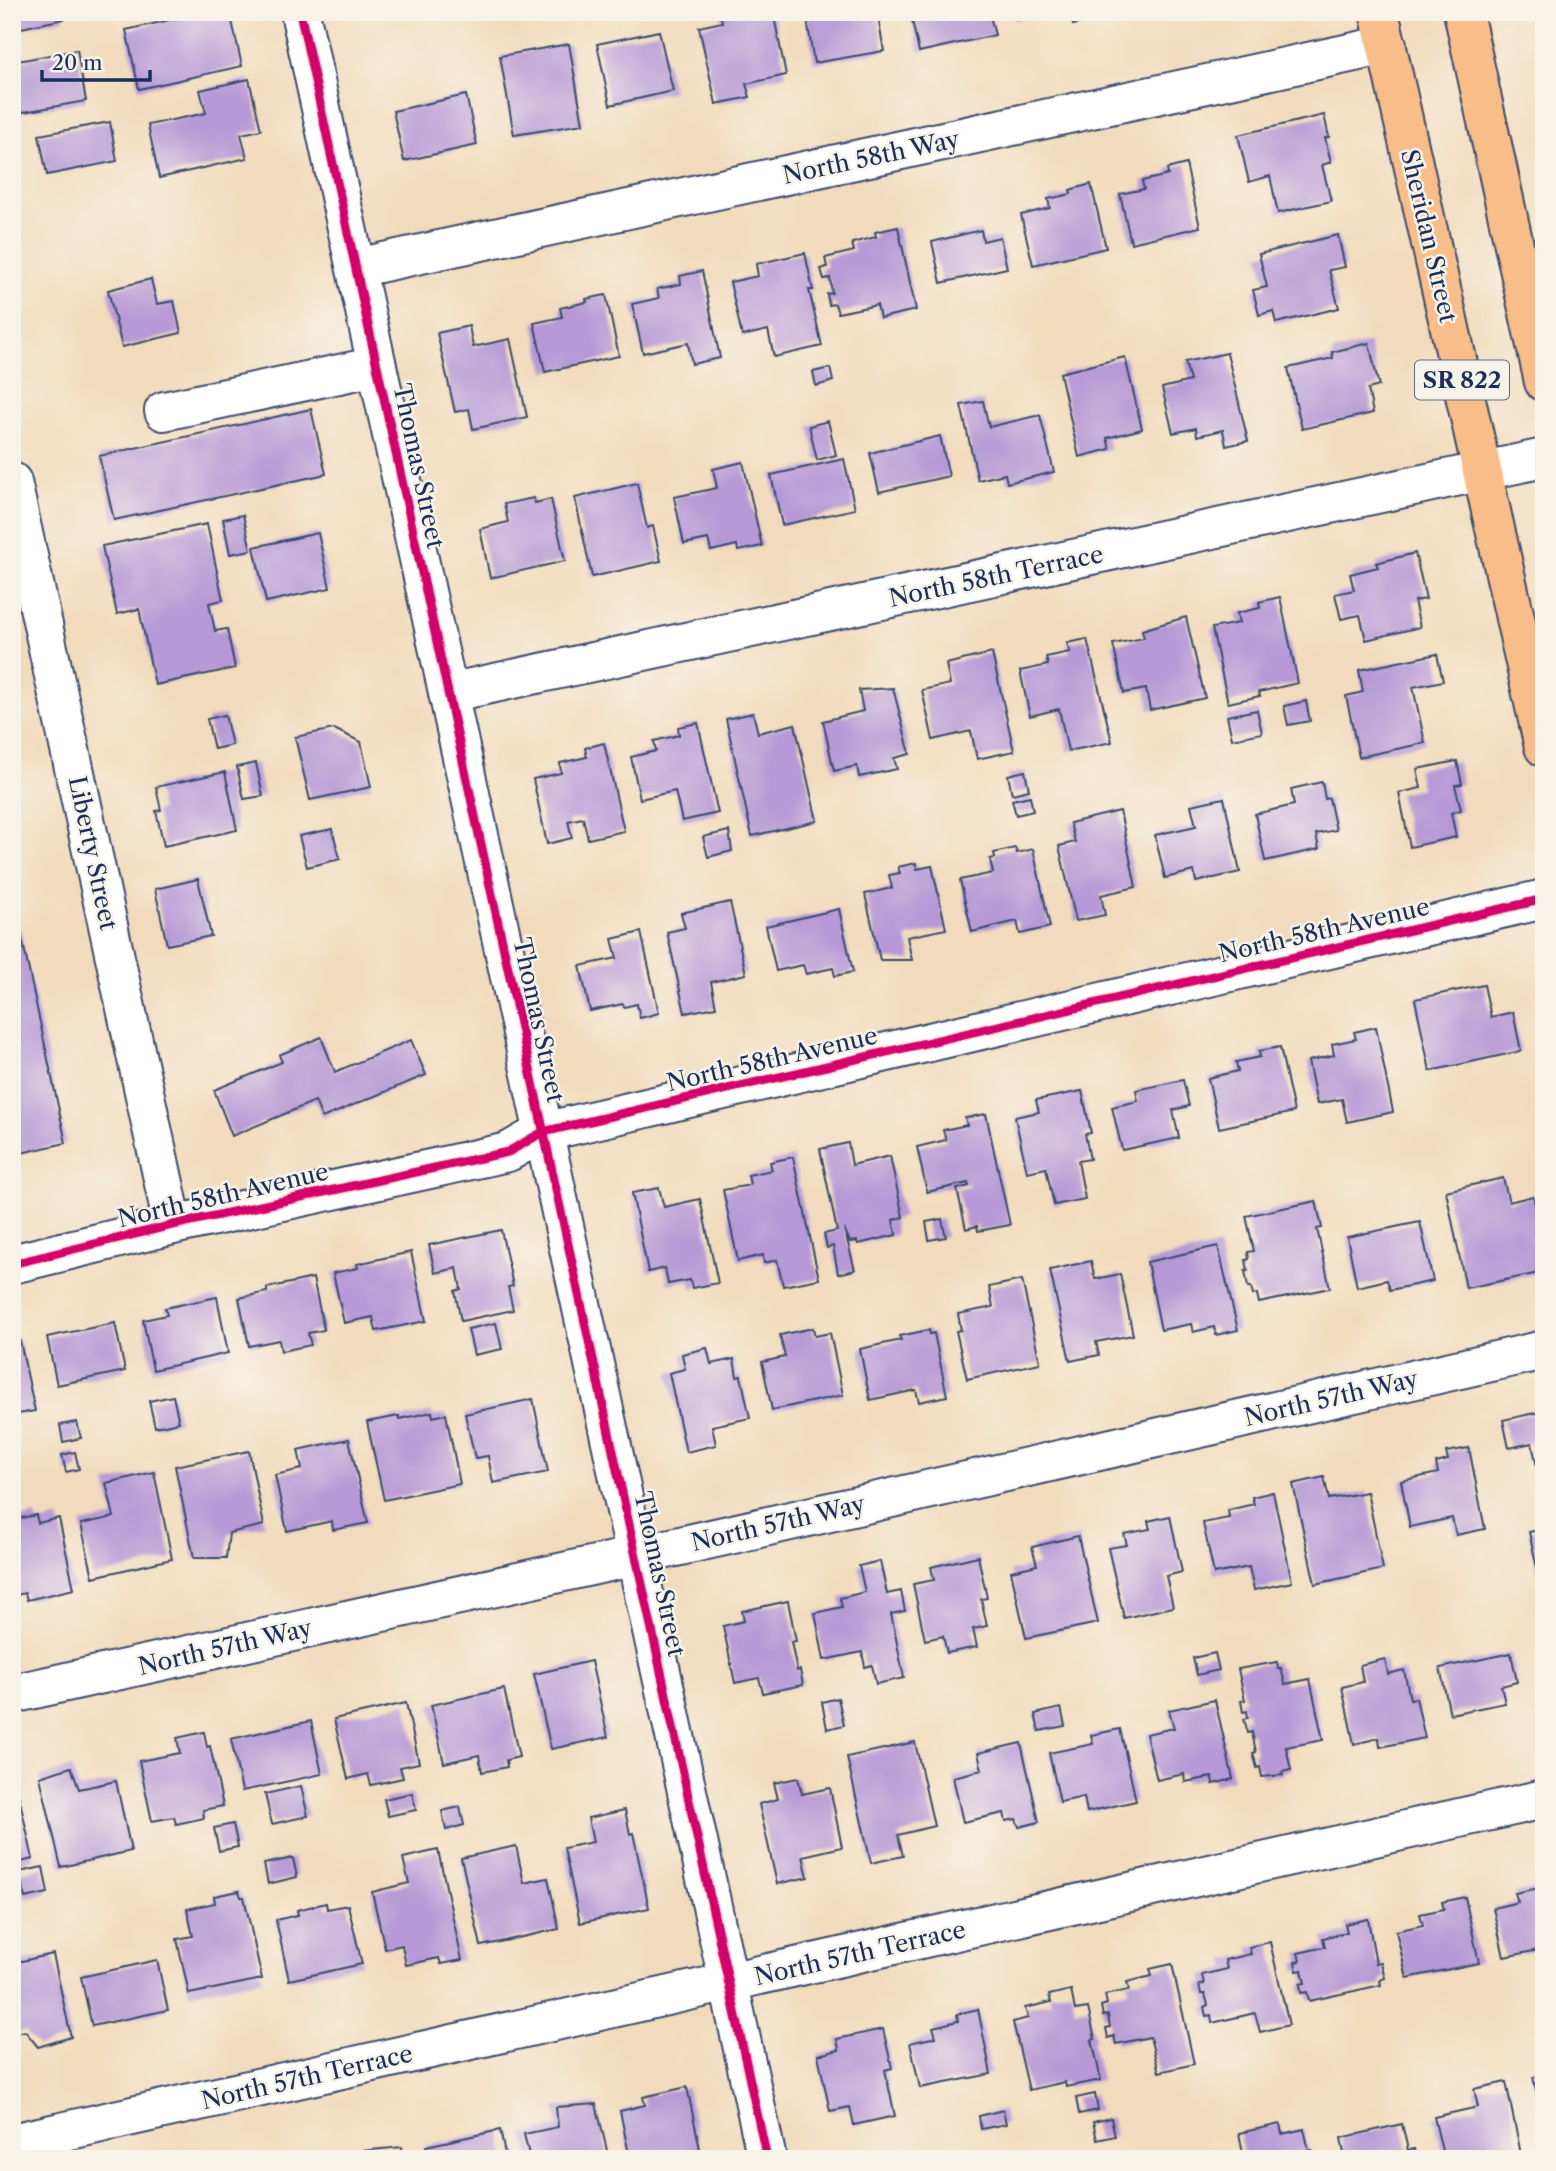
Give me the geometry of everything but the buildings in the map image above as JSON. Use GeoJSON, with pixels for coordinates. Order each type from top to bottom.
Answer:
{"type":"FeatureCollection","features":[{"type":"Feature","properties":{"kind":"main road","name":"SR 822"},"geometry":{"type":"LineString","coordinates":[[1463,12],[1544,382]]}},
{"type":"Feature","properties":{"kind":"main road","name":"Sheridan Street"},"geometry":{"type":"LineString","coordinates":[[1383,29],[1544,747]]}},
{"type":"Feature","properties":{"kind":"street","name":"Thomas Street"},"geometry":{"type":"LineString","coordinates":[[300,12],[767,2159]]}},
{"type":"Feature","properties":{"kind":"street","name":"North 58th Way"},"geometry":{"type":"LineString","coordinates":[[356,268],[1383,29]]}},
{"type":"Feature","properties":{"kind":"street"},"geometry":{"type":"LineString","coordinates":[[164,411],[377,366]]}},
{"type":"Feature","properties":{"kind":"street","name":"North 58th Terrace"},"geometry":{"type":"LineString","coordinates":[[448,693],[1544,458]]}},
{"type":"Feature","properties":{"kind":"street","name":"Liberty Street"},"geometry":{"type":"LineString","coordinates":[[12,482],[173,1225]]}},
{"type":"Feature","properties":{"kind":"street","name":"North 58th Avenue"},"geometry":{"type":"LineString","coordinates":[[12,1264],[173,1225],[509,1152],[543,1132],[1544,899]]}},
{"type":"Feature","properties":{"kind":"street","name":"North 57th Way"},"geometry":{"type":"LineString","coordinates":[[12,1694],[1544,1350]]}},
{"type":"Feature","properties":{"kind":"street","name":"North 57th Terrace"},"geometry":{"type":"LineString","coordinates":[[12,2143],[1544,1799]]}},
{"type":"Feature","properties":{"kind":"cycle path"},"geometry":{"type":"LineString","coordinates":[[300,12],[767,2159]]}},
{"type":"Feature","properties":{"kind":"cycle path"},"geometry":{"type":"LineString","coordinates":[[12,1264],[173,1225],[508,1152],[543,1132],[1544,899]]}}]}
